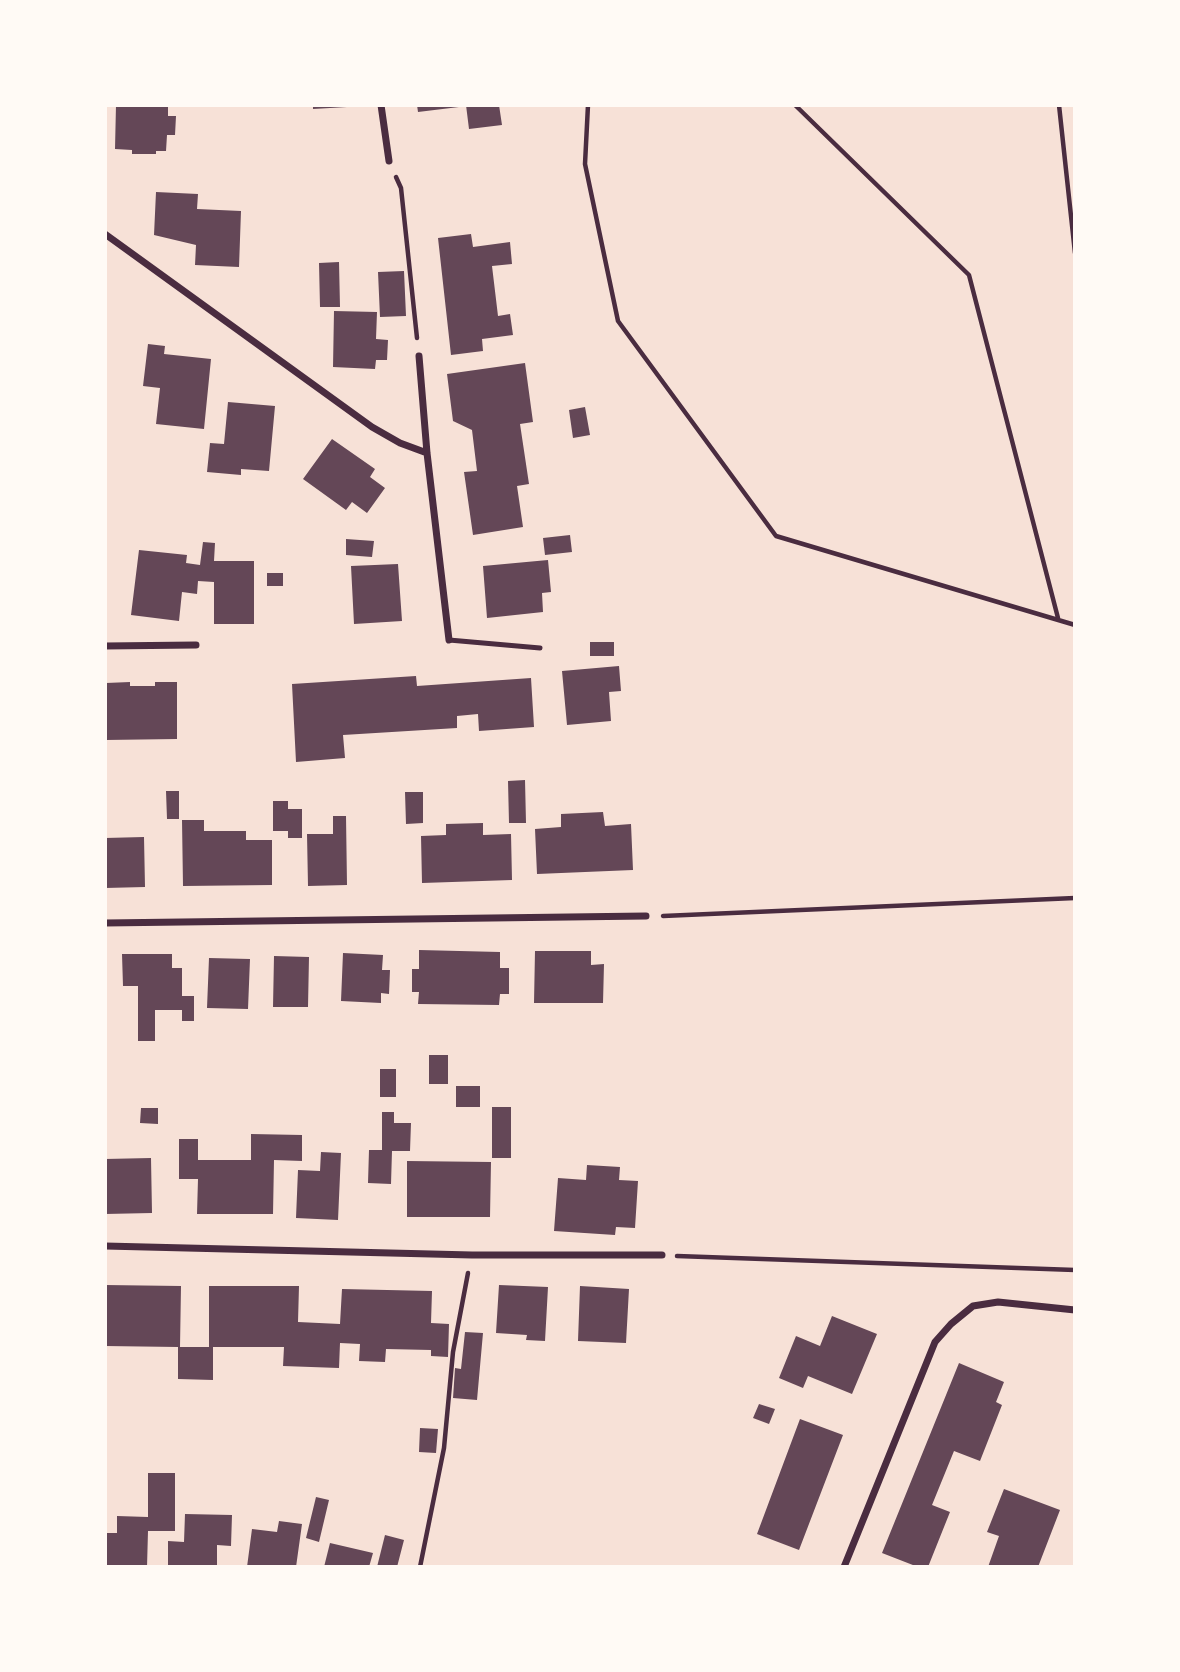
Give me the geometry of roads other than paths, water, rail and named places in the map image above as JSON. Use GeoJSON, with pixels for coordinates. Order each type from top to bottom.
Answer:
{"type":"FeatureCollection","features":[{"type":"Feature","properties":{"kind":"street"},"geometry":{"type":"LineString","coordinates":[[381,105],[388,161]]}},
{"type":"Feature","properties":{"kind":"street"},"geometry":{"type":"LineString","coordinates":[[105,234],[372,427],[427,453]]}},
{"type":"Feature","properties":{"kind":"street"},"geometry":{"type":"LineString","coordinates":[[419,356],[427,453],[449,639]]}},
{"type":"Feature","properties":{"kind":"street"},"geometry":{"type":"LineString","coordinates":[[105,646],[196,645]]}},
{"type":"Feature","properties":{"kind":"street"},"geometry":{"type":"LineString","coordinates":[[105,923],[646,916]]}},
{"type":"Feature","properties":{"kind":"street"},"geometry":{"type":"LineString","coordinates":[[105,1246],[472,1255],[662,1255]]}},
{"type":"Feature","properties":{"kind":"street"},"geometry":{"type":"LineString","coordinates":[[844,1567],[935,1342],[951,1324],[973,1307],[998,1302],[1075,1310]]}},
{"type":"Feature","properties":{"kind":"lane"},"geometry":{"type":"LineString","coordinates":[[449,639],[540,648]]}}]}
